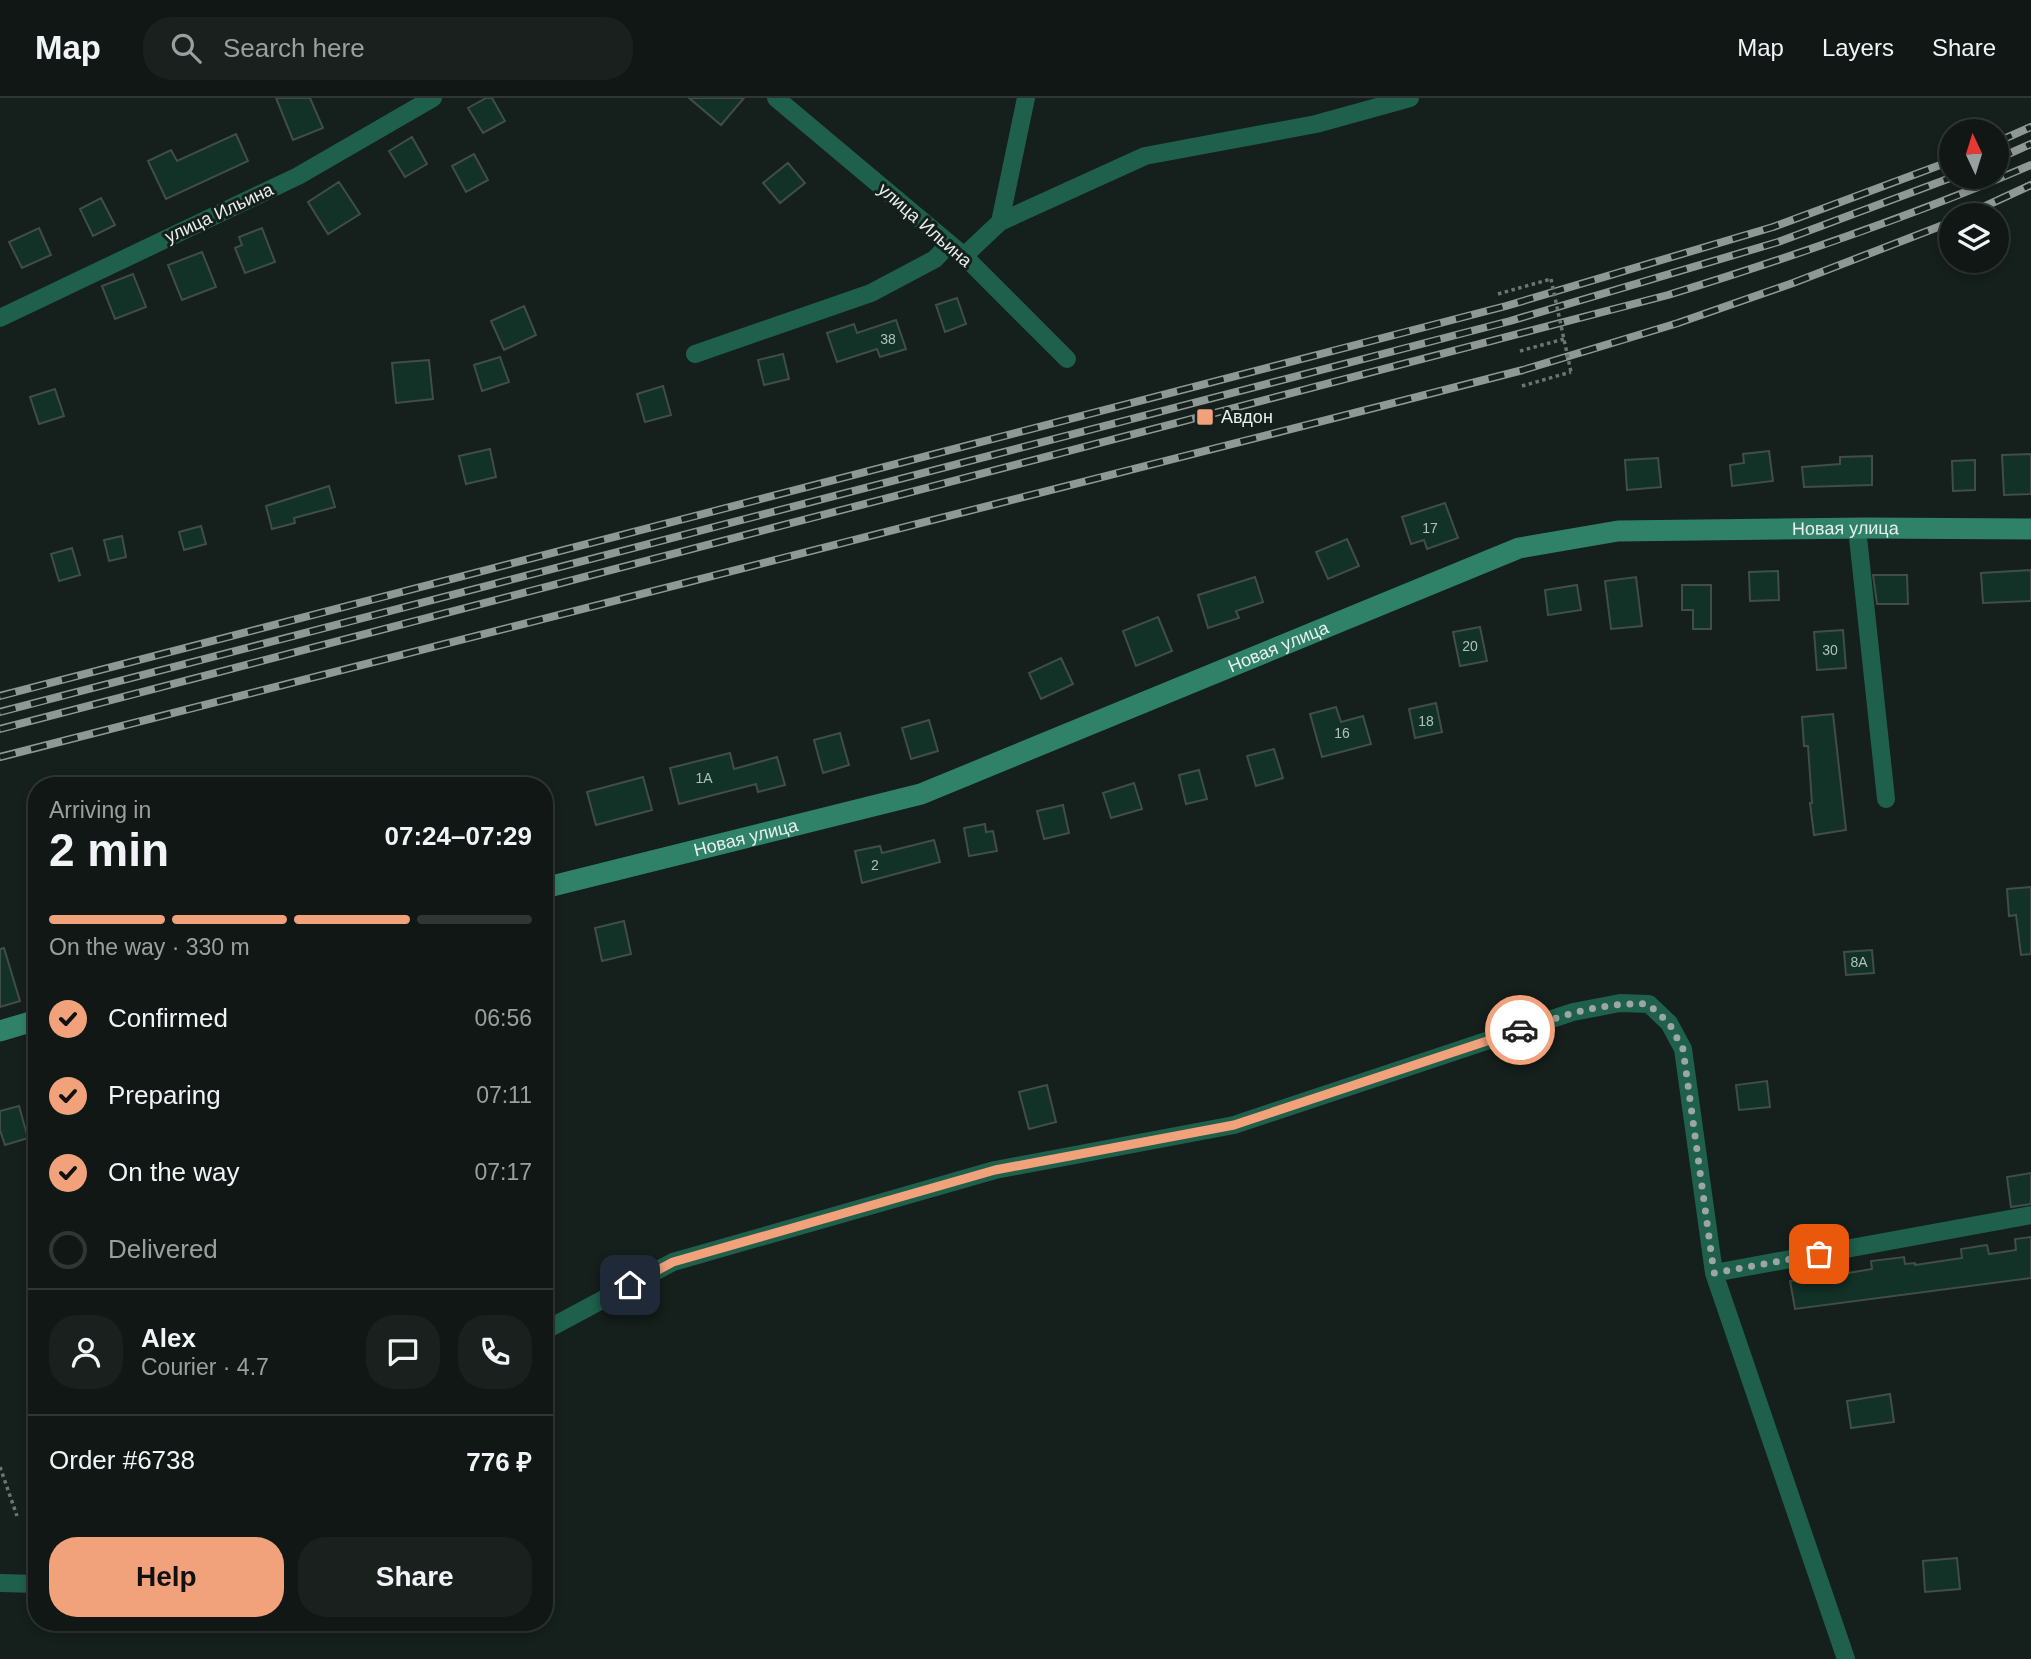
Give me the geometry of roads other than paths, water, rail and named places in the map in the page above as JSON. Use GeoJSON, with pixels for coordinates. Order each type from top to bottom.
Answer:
{"type":"FeatureCollection","features":[{"type":"Feature","properties":{"kind":"street","name":"улица Ильина"},"geometry":{"type":"LineString","coordinates":[[0,318],[298,176],[433,98]]}},
{"type":"Feature","properties":{"kind":"street","name":"улица Ильина"},"geometry":{"type":"LineString","coordinates":[[776,98],[964,256],[1068,359]]}},
{"type":"Feature","properties":{"kind":"street"},"geometry":{"type":"LineString","coordinates":[[1000,222],[1026,98]]}},
{"type":"Feature","properties":{"kind":"street"},"geometry":{"type":"LineString","coordinates":[[964,256],[1000,222],[1145,156],[1315,124],[1410,98]]}},
{"type":"Feature","properties":{"kind":"street"},"geometry":{"type":"LineString","coordinates":[[695,354],[871,293],[934,259],[949,244]]}},
{"type":"Feature","properties":{"kind":"street"},"geometry":{"type":"LineString","coordinates":[[1857,528],[1886,799]]}},
{"type":"Feature","properties":{"kind":"street","name":"Новая улица"},"geometry":{"type":"LineString","coordinates":[[553,886],[921,794],[1519,548],[1618,531],[2031,529]]}},
{"type":"Feature","properties":{"kind":"street"},"geometry":{"type":"LineString","coordinates":[[553,1326],[673,1262],[995,1170],[1234,1125],[1573,1012],[1620,1003],[1648,1004],[1669,1023],[1683,1049],[1714,1273],[1846,1659]]}},
{"type":"Feature","properties":{"kind":"street"},"geometry":{"type":"LineString","coordinates":[[0,1031],[28,1023]]}},
{"type":"Feature","properties":{"kind":"street"},"geometry":{"type":"LineString","coordinates":[[1714,1273],[2031,1215]]}},
{"type":"Feature","properties":{"kind":"street"},"geometry":{"type":"LineString","coordinates":[[0,1583],[28,1584]]}},
{"type":"Feature","properties":{"kind":"railway"},"geometry":{"type":"LineString","coordinates":[[2009,137],[2031,127]]}},
{"type":"Feature","properties":{"kind":"railway"},"geometry":{"type":"LineString","coordinates":[[2009,154],[2031,144]]}},
{"type":"Feature","properties":{"kind":"railway"},"geometry":{"type":"LineString","coordinates":[[0,696],[1506,306],[1773,227],[1939,165]]}},
{"type":"Feature","properties":{"kind":"railway"},"geometry":{"type":"LineString","coordinates":[[0,729],[1668,295],[1852,235],[2031,165]]}},
{"type":"Feature","properties":{"kind":"railway"},"geometry":{"type":"LineString","coordinates":[[0,712],[1510,321],[1778,242],[1939,182]]}},
{"type":"Feature","properties":{"kind":"railway"},"geometry":{"type":"LineString","coordinates":[[1992,203],[2031,185]]}},
{"type":"Feature","properties":{"kind":"railway"},"geometry":{"type":"LineString","coordinates":[[0,757],[1523,370],[1678,323],[1793,283],[1939,227]]}},
{"type":"Feature","properties":{"kind":"place","name":"Авдон"},"geometry":{"type":"Point","coordinates":[1205,417]}}]}
